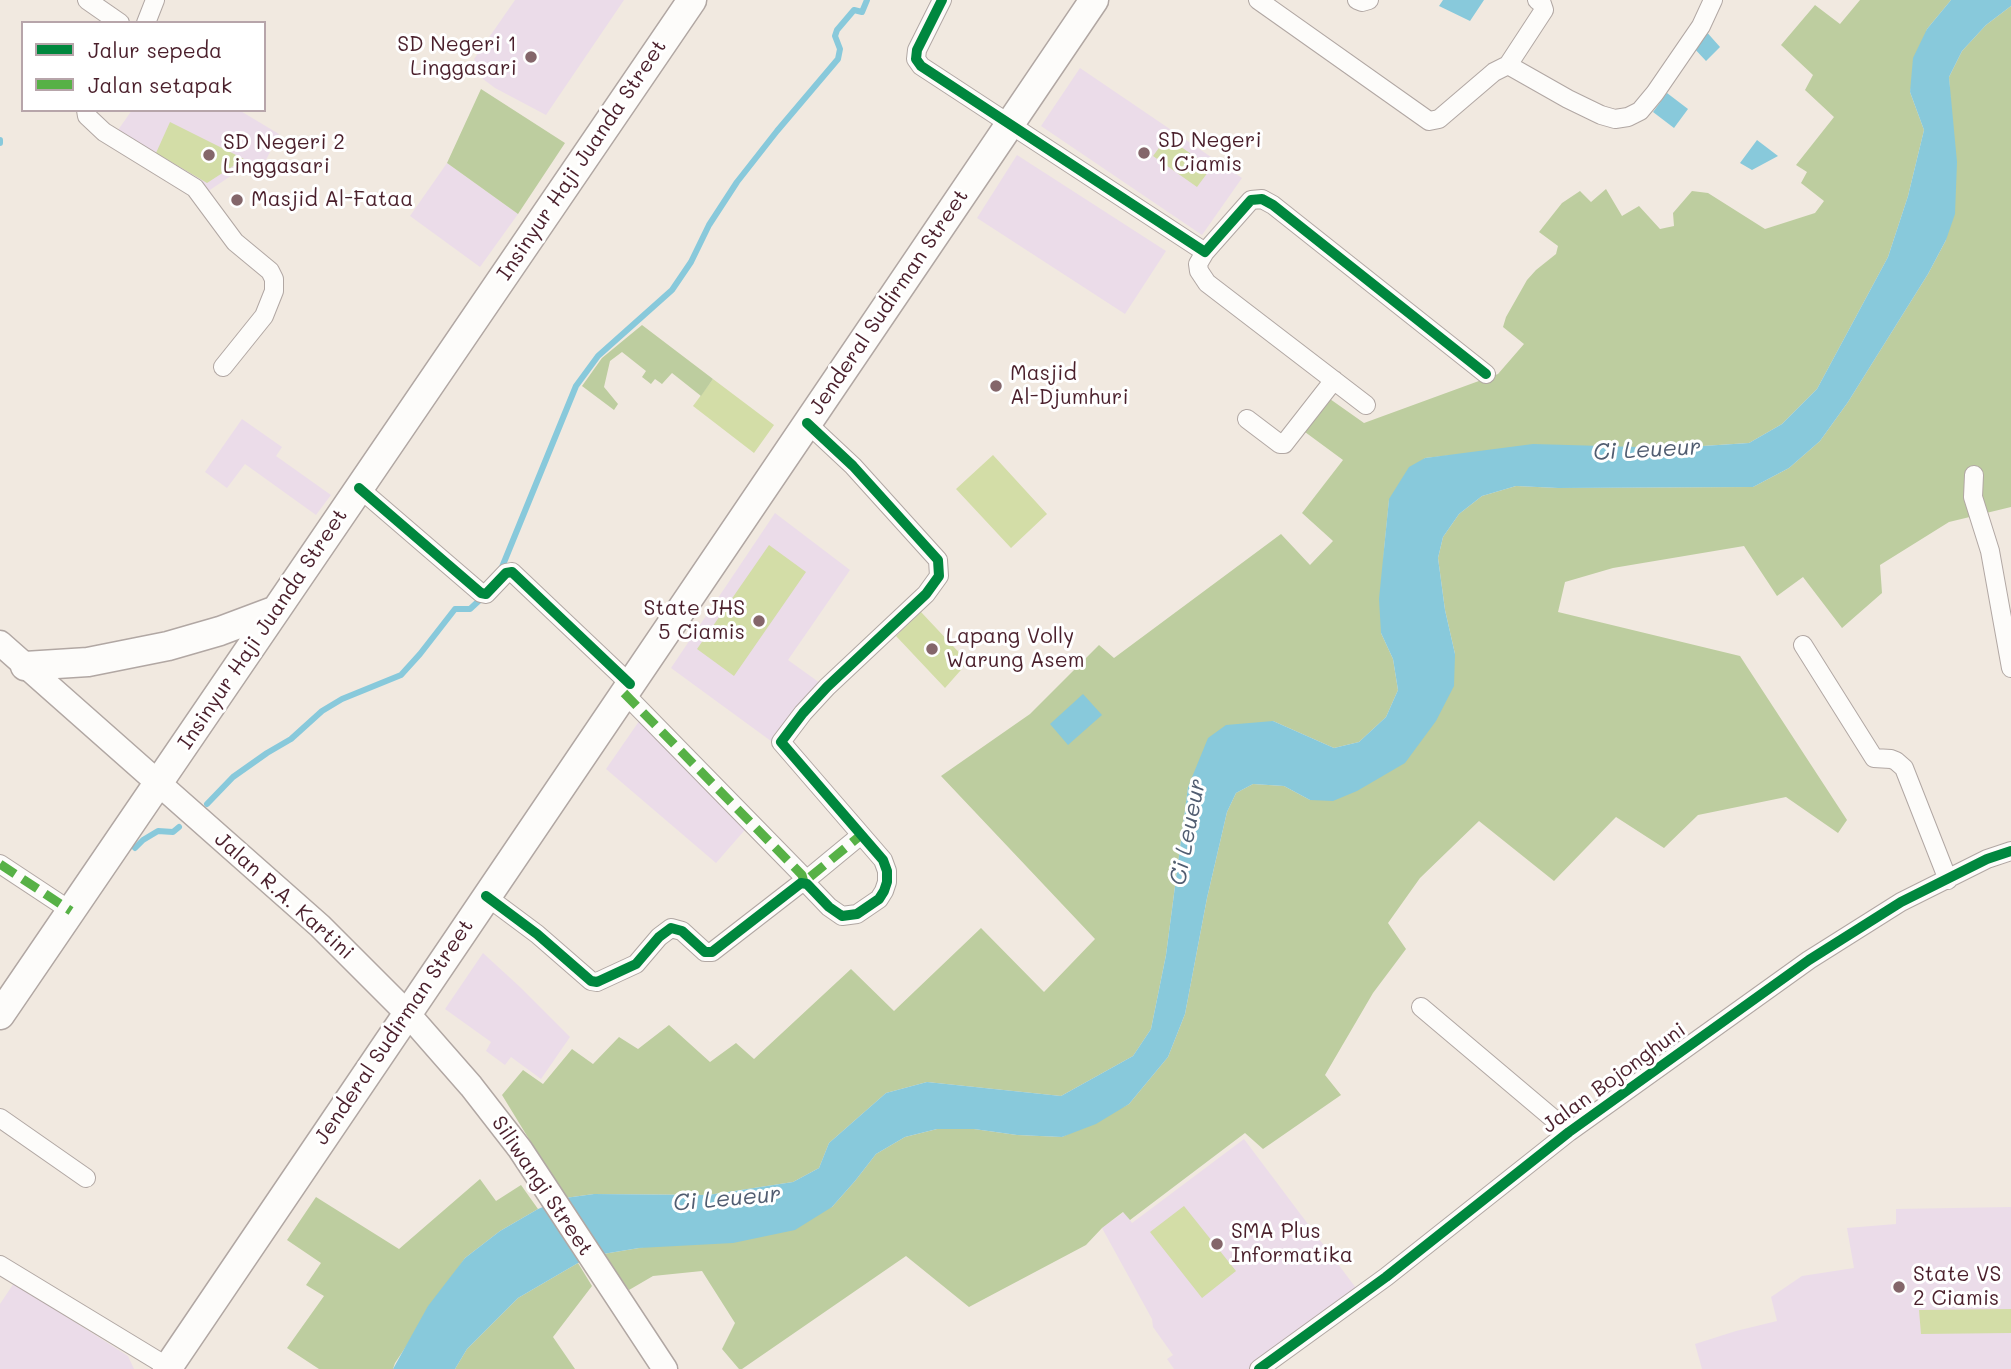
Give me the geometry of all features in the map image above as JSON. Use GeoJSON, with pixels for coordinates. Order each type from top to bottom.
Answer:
{"type":"FeatureCollection","features":[{"type":"Feature","properties":{"kind":"highway","name":"Insinyur Haji Juanda Street"},"geometry":{"type":"LineString","coordinates":[[0,1015],[692,0]]}},
{"type":"Feature","properties":{"kind":"highway","name":"Jenderal Sudirman Street"},"geometry":{"type":"LineString","coordinates":[[167,1368],[1010,124],[1089,1]]}},
{"type":"Feature","properties":{"kind":"highway"},"geometry":{"type":"LineString","coordinates":[[26,666],[88,662],[169,646],[276,610]]}},
{"type":"Feature","properties":{"kind":"main road","name":"Jalan R.A. Kartini"},"geometry":{"type":"LineString","coordinates":[[0,643],[320,926],[407,1013]]}},
{"type":"Feature","properties":{"kind":"main road","name":"Siliwangi Street"},"geometry":{"type":"LineString","coordinates":[[407,1013],[471,1086],[520,1149],[665,1369]]}},
{"type":"Feature","properties":{"kind":"street"},"geometry":{"type":"LineString","coordinates":[[87,0],[117,21]]}},
{"type":"Feature","properties":{"kind":"street"},"geometry":{"type":"LineString","coordinates":[[147,21],[155,0]]}},
{"type":"Feature","properties":{"kind":"street"},"geometry":{"type":"LineString","coordinates":[[942,0],[917,50],[916,59],[921,66],[1205,252]]}},
{"type":"Feature","properties":{"kind":"street"},"geometry":{"type":"LineString","coordinates":[[1258,0],[1429,121],[1439,118],[1494,72],[1508,65],[1544,10],[1542,4],[1536,0]]}},
{"type":"Feature","properties":{"kind":"street"},"geometry":{"type":"LineString","coordinates":[[1357,0],[1369,0]]}},
{"type":"Feature","properties":{"kind":"street"},"geometry":{"type":"LineString","coordinates":[[1508,65],[1601,115],[1615,119],[1628,117],[1640,111],[1655,93],[1701,26],[1713,0]]}},
{"type":"Feature","properties":{"kind":"street"},"geometry":{"type":"LineString","coordinates":[[86,112],[87,116],[104,132],[195,188],[235,242],[270,271],[274,279],[270,302],[256,326],[223,367]]}},
{"type":"Feature","properties":{"kind":"street"},"geometry":{"type":"LineString","coordinates":[[1366,405],[1206,283],[1199,271],[1198,264],[1205,252],[1251,200],[1262,200],[1273,205],[1486,374]]}},
{"type":"Feature","properties":{"kind":"street"},"geometry":{"type":"LineString","coordinates":[[1247,419],[1280,444],[1284,444],[1334,380]]}},
{"type":"Feature","properties":{"kind":"street"},"geometry":{"type":"LineString","coordinates":[[359,488],[481,593],[486,594],[506,573],[512,572],[627,688],[802,875],[804,883],[835,913],[842,916],[857,914],[879,899],[884,891],[887,871],[883,860],[781,742],[827,687],[926,594],[939,576],[938,561],[853,466],[807,423]]}},
{"type":"Feature","properties":{"kind":"street"},"geometry":{"type":"LineString","coordinates":[[1974,475],[1973,497],[1990,551],[2011,668]]}},
{"type":"Feature","properties":{"kind":"street"},"geometry":{"type":"LineString","coordinates":[[1803,645],[1874,758],[1891,759],[1904,768],[1948,880]]}},
{"type":"Feature","properties":{"kind":"street"},"geometry":{"type":"LineString","coordinates":[[486,896],[537,934],[591,981],[597,982],[631,967],[671,928],[679,929],[705,952],[712,952],[797,885],[804,883],[861,835]]}},
{"type":"Feature","properties":{"kind":"street","name":"Jalan Bojonghuni"},"geometry":{"type":"LineString","coordinates":[[1259,1369],[1386,1277],[1569,1132],[1809,960],[1902,902],[1987,859],[2011,851]]}},
{"type":"Feature","properties":{"kind":"street"},"geometry":{"type":"LineString","coordinates":[[0,864],[71,911]]}},
{"type":"Feature","properties":{"kind":"street"},"geometry":{"type":"LineString","coordinates":[[1421,1007],[1569,1132]]}},
{"type":"Feature","properties":{"kind":"street"},"geometry":{"type":"LineString","coordinates":[[0,1118],[86,1178]]}},
{"type":"Feature","properties":{"kind":"street"},"geometry":{"type":"LineString","coordinates":[[0,1265],[167,1368]]}},
{"type":"Feature","properties":{"kind":"shaded area","name":"SD Negeri 1 Linggasari"},"geometry":{"type":"Polygon","coordinates":[[[515,0],[624,0],[546,115],[483,79],[474,59],[515,0]]]}},
{"type":"Feature","properties":{"kind":"shaded area","name":"SD Negeri 1 Ciamis"},"geometry":{"type":"Polygon","coordinates":[[[1080,68],[1242,178],[1202,235],[1041,126],[1080,68]]]}},
{"type":"Feature","properties":{"kind":"shaded area","name":"SD Negeri 2 Linggasari"},"geometry":{"type":"Polygon","coordinates":[[[131,112],[242,112],[279,134],[262,168],[241,169],[207,192],[116,133],[131,112]]]}},
{"type":"Feature","properties":{"kind":"shaded area"},"geometry":{"type":"Polygon","coordinates":[[[1017,155],[1166,251],[1125,314],[977,218],[1017,155]]]}},
{"type":"Feature","properties":{"kind":"shaded area"},"geometry":{"type":"Polygon","coordinates":[[[447,163],[518,214],[480,267],[410,216],[447,163]]]}},
{"type":"Feature","properties":{"kind":"shaded area"},"geometry":{"type":"Polygon","coordinates":[[[242,419],[282,447],[276,456],[331,495],[316,515],[245,464],[227,488],[205,472],[242,419]]]}},
{"type":"Feature","properties":{"kind":"shaded area","name":"State JHS 5 Ciamis"},"geometry":{"type":"Polygon","coordinates":[[[775,513],[850,570],[788,660],[820,683],[775,744],[671,668],[775,513]]]}},
{"type":"Feature","properties":{"kind":"shaded area"},"geometry":{"type":"Polygon","coordinates":[[[644,714],[750,824],[716,863],[606,769],[644,714]]]}},
{"type":"Feature","properties":{"kind":"shaded area"},"geometry":{"type":"Polygon","coordinates":[[[483,953],[570,1037],[541,1079],[511,1057],[505,1065],[486,1051],[491,1042],[445,1009],[483,953]]]}},
{"type":"Feature","properties":{"kind":"shaded area","name":"SMA Plus Informatika"},"geometry":{"type":"Polygon","coordinates":[[[1244,1139],[1356,1288],[1249,1369],[1174,1369],[1167,1359],[1173,1355],[1153,1327],[1152,1319],[1102,1228],[1124,1212],[1132,1223],[1244,1139]]]}},
{"type":"Feature","properties":{"kind":"shaded area","name":"State VS 2 Ciamis"},"geometry":{"type":"Polygon","coordinates":[[[2011,1207],[2011,1369],[1702,1369],[1695,1344],[1777,1321],[1771,1297],[1802,1276],[1854,1268],[1847,1228],[1896,1224],[1896,1209],[2011,1207]]]}},
{"type":"Feature","properties":{"kind":"shaded area"},"geometry":{"type":"Polygon","coordinates":[[[14,1283],[128,1356],[134,1369],[0,1369],[0,1304],[14,1283]]]}},
{"type":"Feature","properties":{"kind":"green space"},"geometry":{"type":"Polygon","coordinates":[[[1860,0],[1951,0],[1927,29],[1910,92],[1924,130],[1908,196],[1888,257],[1817,389],[1782,424],[1749,443],[1463,454],[1425,458],[1389,500],[1381,633],[1393,659],[1398,690],[1386,717],[1359,742],[1334,748],[1273,721],[1188,787],[1166,955],[1151,1029],[1133,1056],[1061,1096],[927,1082],[886,1093],[829,1143],[819,1168],[793,1182],[708,1195],[594,1194],[565,1198],[502,1095],[523,1070],[543,1084],[572,1049],[593,1064],[619,1037],[638,1049],[669,1025],[710,1062],[736,1043],[754,1059],[851,969],[894,1011],[981,928],[1044,992],[1095,939],[941,776],[1030,714],[1099,645],[1114,658],[1281,534],[1310,565],[1333,541],[1302,513],[1343,460],[1305,432],[1330,399],[1364,423],[1498,374],[1524,344],[1503,327],[1506,317],[1527,280],[1556,254],[1558,246],[1539,232],[1562,203],[1580,191],[1591,202],[1606,189],[1622,216],[1639,206],[1660,229],[1674,226],[1673,213],[1692,191],[1708,193],[1765,229],[1815,213],[1824,201],[1801,183],[1807,172],[1796,165],[1834,117],[1805,90],[1813,75],[1781,45],[1815,5],[1840,24],[1860,0]]]}},
{"type":"Feature","properties":{"kind":"green space"},"geometry":{"type":"Polygon","coordinates":[[[2011,6],[2011,507],[1949,522],[1880,565],[1882,593],[1842,628],[1803,577],[1777,596],[1744,546],[1613,568],[1565,582],[1558,612],[1740,656],[1847,820],[1838,833],[1786,797],[1698,815],[1664,848],[1616,817],[1554,881],[1479,821],[1420,878],[1388,923],[1406,949],[1373,993],[1325,1075],[1341,1095],[1263,1149],[1245,1133],[1130,1220],[1123,1212],[1086,1245],[969,1307],[906,1256],[742,1369],[739,1369],[722,1349],[735,1323],[702,1271],[653,1276],[629,1290],[603,1254],[832,1207],[876,1154],[905,1137],[937,1129],[974,1129],[1062,1137],[1129,1104],[1168,1057],[1185,1014],[1207,898],[1227,812],[1236,793],[1253,784],[1284,786],[1310,800],[1455,654],[1445,610],[1438,558],[1443,537],[1459,514],[1482,496],[1516,486],[1753,487],[1789,468],[1820,441],[1848,402],[1928,274],[1946,240],[1951,112],[1949,77],[1962,51],[1986,25],[2011,6]]]}},
{"type":"Feature","properties":{"kind":"green space"},"geometry":{"type":"Polygon","coordinates":[[[481,89],[565,143],[518,214],[447,163],[481,89]]]}},
{"type":"Feature","properties":{"kind":"green space"},"geometry":{"type":"Polygon","coordinates":[[[170,122],[244,159],[207,183],[156,153],[170,122]]]}},
{"type":"Feature","properties":{"kind":"green space"},"geometry":{"type":"Polygon","coordinates":[[[1167,137],[1211,168],[1197,187],[1153,156],[1167,137]]]}},
{"type":"Feature","properties":{"kind":"green space"},"geometry":{"type":"Polygon","coordinates":[[[642,325],[713,379],[701,396],[672,373],[662,384],[655,379],[651,384],[642,377],[646,371],[622,352],[610,361],[604,387],[618,404],[614,410],[582,386],[602,358],[642,325]]]}},
{"type":"Feature","properties":{"kind":"green space"},"geometry":{"type":"Polygon","coordinates":[[[713,379],[774,425],[754,453],[693,406],[713,379]]]}},
{"type":"Feature","properties":{"kind":"green space"},"geometry":{"type":"Polygon","coordinates":[[[993,455],[1047,514],[1011,548],[956,489],[993,455]]]}},
{"type":"Feature","properties":{"kind":"green space"},"geometry":{"type":"Polygon","coordinates":[[[769,545],[806,572],[734,676],[697,649],[769,545]]]}},
{"type":"Feature","properties":{"kind":"green space","name":"Lapang Volly Warung Asem"},"geometry":{"type":"Polygon","coordinates":[[[921,612],[968,662],[945,688],[896,636],[921,612]]]}},
{"type":"Feature","properties":{"kind":"green space"},"geometry":{"type":"Polygon","coordinates":[[[480,1179],[496,1201],[521,1185],[538,1209],[500,1231],[465,1258],[393,1369],[319,1369],[287,1348],[324,1296],[306,1285],[321,1263],[287,1240],[316,1197],[399,1249],[480,1179]]]}},
{"type":"Feature","properties":{"kind":"green space"},"geometry":{"type":"Polygon","coordinates":[[[1184,1206],[1236,1271],[1202,1298],[1150,1232],[1184,1206]]]}},
{"type":"Feature","properties":{"kind":"green space"},"geometry":{"type":"Polygon","coordinates":[[[578,1263],[592,1286],[553,1337],[575,1369],[455,1369],[467,1349],[518,1298],[578,1263]]]}},
{"type":"Feature","properties":{"kind":"green space"},"geometry":{"type":"Polygon","coordinates":[[[2011,1309],[2011,1333],[1921,1334],[1919,1310],[2011,1309]]]}},
{"type":"Feature","properties":{"kind":"water"},"geometry":{"type":"Polygon","coordinates":[[[1443,0],[1484,0],[1470,21],[1439,6],[1443,0]]]}},
{"type":"Feature","properties":{"kind":"water","name":"Ci Leueur"},"geometry":{"type":"Polygon","coordinates":[[[1951,0],[2011,0],[2011,6],[1986,25],[1962,51],[1949,77],[1957,162],[1955,214],[1946,240],[1928,274],[1848,402],[1820,441],[1789,468],[1753,487],[1516,486],[1482,496],[1459,514],[1443,537],[1438,558],[1445,610],[1455,654],[1454,686],[1436,721],[1405,763],[1357,791],[1333,801],[1310,800],[1284,786],[1253,784],[1236,793],[1227,812],[1207,898],[1185,1014],[1168,1057],[1129,1104],[1096,1124],[1062,1137],[974,1129],[937,1129],[905,1137],[876,1154],[832,1207],[795,1230],[733,1243],[639,1248],[603,1254],[578,1263],[518,1298],[467,1349],[455,1369],[393,1369],[428,1306],[465,1258],[500,1231],[538,1209],[565,1198],[594,1194],[708,1195],[793,1182],[819,1168],[829,1143],[886,1093],[927,1082],[1061,1096],[1133,1056],[1151,1029],[1166,955],[1188,787],[1208,738],[1226,725],[1273,721],[1334,748],[1359,742],[1386,717],[1398,690],[1393,659],[1381,633],[1379,599],[1389,499],[1409,467],[1425,458],[1533,444],[1672,448],[1749,443],[1782,424],[1817,389],[1888,257],[1908,196],[1924,130],[1910,92],[1913,58],[1927,29],[1951,0]]]}},
{"type":"Feature","properties":{"kind":"water"},"geometry":{"type":"Polygon","coordinates":[[[1704,29],[1720,47],[1706,61],[1692,46],[1704,29]]]}},
{"type":"Feature","properties":{"kind":"water"},"geometry":{"type":"Polygon","coordinates":[[[1667,93],[1688,109],[1674,128],[1653,112],[1667,93]]]}},
{"type":"Feature","properties":{"kind":"water"},"geometry":{"type":"Polygon","coordinates":[[[1757,140],[1778,156],[1752,170],[1740,163],[1757,140]]]}},
{"type":"Feature","properties":{"kind":"water"},"geometry":{"type":"Polygon","coordinates":[[[1083,694],[1102,715],[1068,745],[1050,724],[1083,694]]]}},
{"type":"Feature","properties":{"kind":"waterway"},"geometry":{"type":"LineString","coordinates":[[500,572],[576,386],[598,356],[672,290],[737,182],[838,59],[840,49],[835,36],[837,30],[854,10],[862,12],[867,0]]}},
{"type":"Feature","properties":{"kind":"waterway"},"geometry":{"type":"LineString","coordinates":[[207,804],[233,777],[291,739],[322,711],[342,699],[401,675],[455,609],[470,609],[483,597]]}},
{"type":"Feature","properties":{"kind":"waterway"},"geometry":{"type":"LineString","coordinates":[[135,848],[158,831],[173,832],[179,827]]}},
{"type":"Feature","properties":{"kind":"marked path"},"geometry":{"type":"LineString","coordinates":[[624,693],[802,875],[804,882],[861,835]]}},
{"type":"Feature","properties":{"kind":"marked path"},"geometry":{"type":"LineString","coordinates":[[0,864],[71,911]]}},
{"type":"Feature","properties":{"kind":"cycle path"},"geometry":{"type":"LineString","coordinates":[[942,0],[917,50],[916,59],[921,66],[1205,252],[1251,200],[1262,199],[1486,374]]}},
{"type":"Feature","properties":{"kind":"cycle path"},"geometry":{"type":"LineString","coordinates":[[486,896],[537,934],[591,981],[597,982],[636,964],[659,937],[671,928],[682,931],[705,952],[712,952],[801,883],[807,884],[829,907],[842,916],[857,914],[879,899],[887,882],[883,860],[781,742],[827,687],[926,594],[939,576],[938,560],[853,466],[807,423]]}},
{"type":"Feature","properties":{"kind":"cycle path"},"geometry":{"type":"LineString","coordinates":[[359,488],[481,593],[486,594],[506,573],[512,572],[630,684]]}},
{"type":"Feature","properties":{"kind":"cycle path"},"geometry":{"type":"LineString","coordinates":[[1259,1369],[1386,1277],[1569,1132],[1809,960],[1901,902],[1987,859],[2011,851]]}},
{"type":"Feature","properties":{"kind":"place","name":"SD Negeri 1 Linggasari"},"geometry":{"type":"Point","coordinates":[531,57]}},
{"type":"Feature","properties":{"kind":"place","name":"SD Negeri 1 Ciamis"},"geometry":{"type":"Point","coordinates":[1144,153]}},
{"type":"Feature","properties":{"kind":"place","name":"SD Negeri 2 Linggasari"},"geometry":{"type":"Point","coordinates":[209,155]}},
{"type":"Feature","properties":{"kind":"place","name":"Masjid Al-Fataa"},"geometry":{"type":"Point","coordinates":[237,200]}},
{"type":"Feature","properties":{"kind":"place","name":"Masjid Al-Djumhuri"},"geometry":{"type":"Point","coordinates":[996,386]}},
{"type":"Feature","properties":{"kind":"place","name":"State JHS 5 Ciamis"},"geometry":{"type":"Point","coordinates":[759,621]}},
{"type":"Feature","properties":{"kind":"place","name":"Lapang Volly Warung Asem"},"geometry":{"type":"Point","coordinates":[932,649]}},
{"type":"Feature","properties":{"kind":"place","name":"SMA Plus Informatika"},"geometry":{"type":"Point","coordinates":[1217,1244]}},
{"type":"Feature","properties":{"kind":"place","name":"State VS 2 Ciamis"},"geometry":{"type":"Point","coordinates":[1899,1287]}}]}
